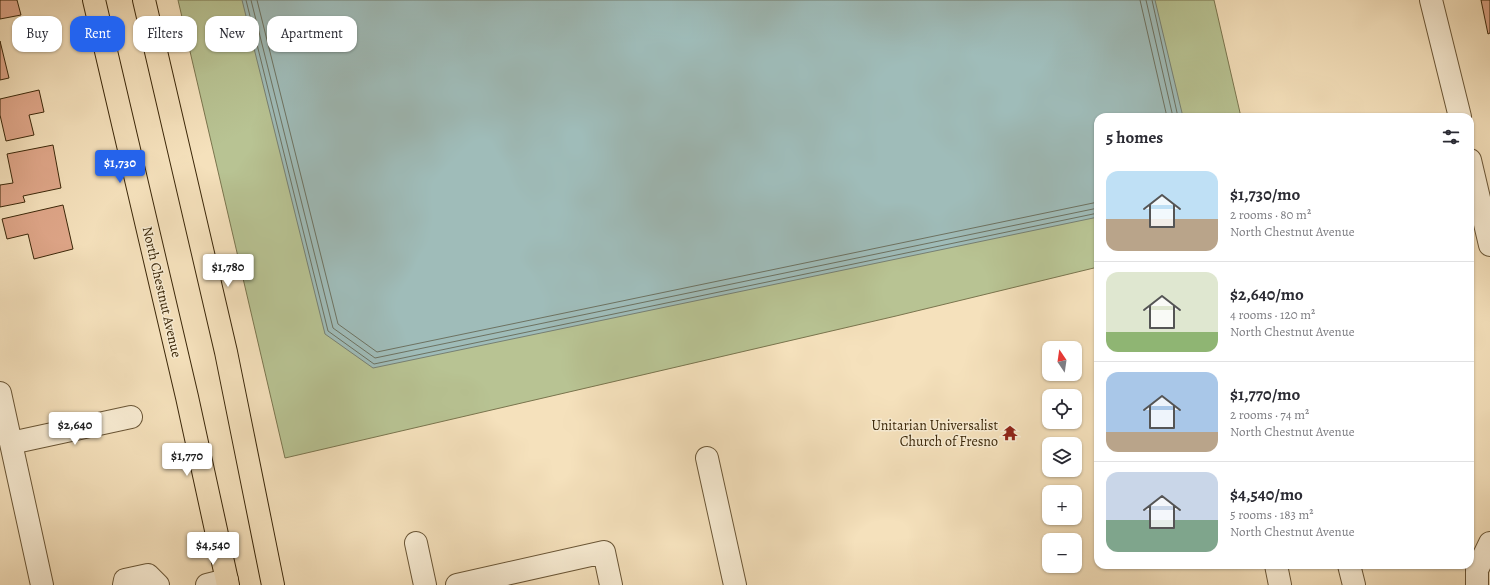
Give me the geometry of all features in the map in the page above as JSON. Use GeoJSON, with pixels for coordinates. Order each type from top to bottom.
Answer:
{"type":"FeatureCollection","features":[{"type":"Feature","properties":{"kind":"main road","name":"North Chestnut Avenue"},"geometry":{"type":"LineString","coordinates":[[94,0],[187,397],[221,584]]}},
{"type":"Feature","properties":{"kind":"main road"},"geometry":{"type":"LineString","coordinates":[[144,0],[226,352],[273,585]]}},
{"type":"Feature","properties":{"kind":"street"},"geometry":{"type":"LineString","coordinates":[[1431,0],[1459,113]]}},
{"type":"Feature","properties":{"kind":"street"},"geometry":{"type":"LineString","coordinates":[[1474,177],[1490,245]]}},
{"type":"Feature","properties":{"kind":"street"},"geometry":{"type":"LineString","coordinates":[[0,393],[42,585]]}},
{"type":"Feature","properties":{"kind":"street"},"geometry":{"type":"LineString","coordinates":[[11,443],[131,417]]}},
{"type":"Feature","properties":{"kind":"street"},"geometry":{"type":"LineString","coordinates":[[707,458],[735,585]]}},
{"type":"Feature","properties":{"kind":"street"},"geometry":{"type":"LineString","coordinates":[[416,543],[425,585]]}},
{"type":"Feature","properties":{"kind":"street"},"geometry":{"type":"LineString","coordinates":[[1477,585],[1477,570],[1490,543]]}},
{"type":"Feature","properties":{"kind":"street"},"geometry":{"type":"LineString","coordinates":[[457,585],[604,552],[611,585]]}},
{"type":"Feature","properties":{"kind":"street"},"geometry":{"type":"LineString","coordinates":[[1277,569],[1280,585]]}},
{"type":"Feature","properties":{"kind":"street"},"geometry":{"type":"LineString","coordinates":[[1350,569],[1354,585]]}},
{"type":"Feature","properties":{"kind":"street"},"geometry":{"type":"LineString","coordinates":[[124,585],[125,580],[148,575],[158,585]]}},
{"type":"Feature","properties":{"kind":"green space"},"geometry":{"type":"Polygon","coordinates":[[[178,0],[1214,0],[1240,113],[1094,113],[1094,268],[896,316],[285,458],[190,52],[197,52],[197,16],[182,16],[178,0]]]}},
{"type":"Feature","properties":{"kind":"water"},"geometry":{"type":"Polygon","coordinates":[[[242,0],[1155,0],[1182,113],[1094,113],[1094,218],[373,368],[325,334],[255,52],[259,52],[259,16],[246,16],[242,0]]]}},
{"type":"Feature","properties":{"kind":"building"},"geometry":{"type":"Polygon","coordinates":[[[0,0],[17,0],[21,15],[0,19],[0,0]]]}},
{"type":"Feature","properties":{"kind":"building"},"geometry":{"type":"Polygon","coordinates":[[[1481,0],[1490,0],[1490,33],[1488,34],[1481,0]]]}},
{"type":"Feature","properties":{"kind":"building"},"geometry":{"type":"Polygon","coordinates":[[[0,41],[9,78],[0,80],[0,41]]]}},
{"type":"Feature","properties":{"kind":"building"},"geometry":{"type":"Polygon","coordinates":[[[39,90],[44,112],[29,115],[34,135],[6,141],[0,115],[0,99],[39,90]]]}},
{"type":"Feature","properties":{"kind":"building"},"geometry":{"type":"Polygon","coordinates":[[[53,145],[61,188],[23,196],[25,202],[0,207],[0,185],[13,183],[7,154],[53,145]]]}},
{"type":"Feature","properties":{"kind":"building"},"geometry":{"type":"Polygon","coordinates":[[[63,205],[73,249],[34,259],[28,234],[7,239],[2,219],[63,205]]]}},
{"type":"Feature","properties":{"kind":"place","name":"Unitarian Universalist Church of Fresno"},"geometry":{"type":"Point","coordinates":[1010,433]}}]}
